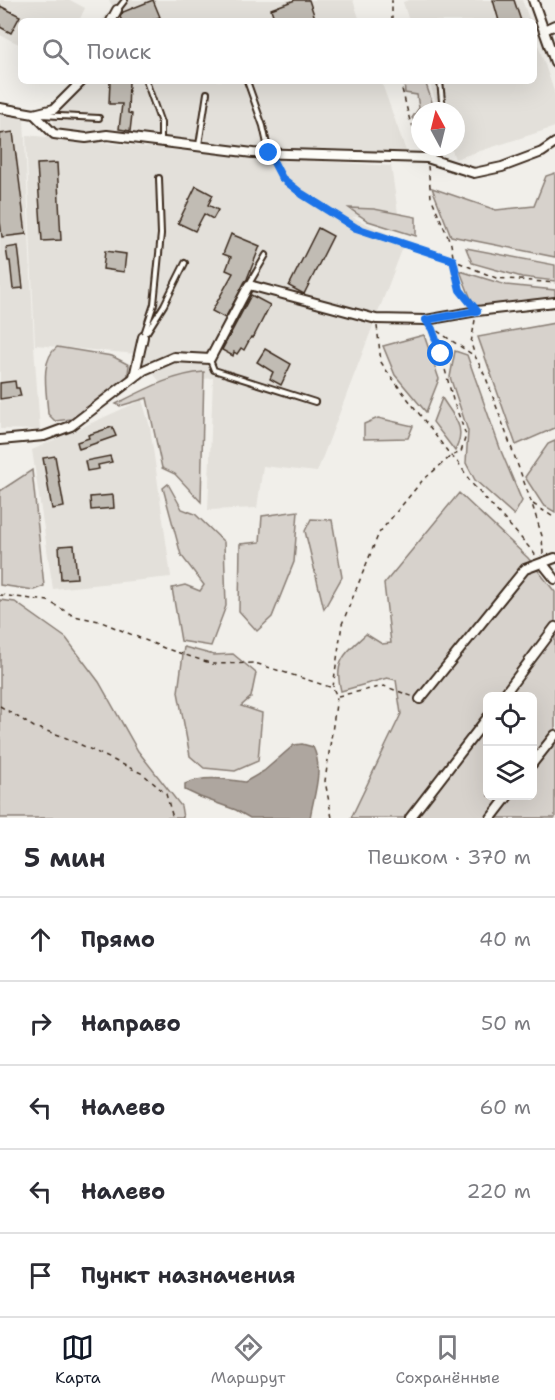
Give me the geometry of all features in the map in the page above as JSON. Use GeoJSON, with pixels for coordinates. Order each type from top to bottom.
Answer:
{"type":"FeatureCollection","features":[{"type":"Feature","properties":{"kind":"street"},"geometry":{"type":"LineString","coordinates":[[533,0],[555,62]]}},
{"type":"Feature","properties":{"kind":"street"},"geometry":{"type":"LineString","coordinates":[[113,18],[117,10]]}},
{"type":"Feature","properties":{"kind":"street"},"geometry":{"type":"LineString","coordinates":[[544,30],[555,25]]}},
{"type":"Feature","properties":{"kind":"street"},"geometry":{"type":"LineString","coordinates":[[0,108],[33,114],[54,109],[79,84]]}},
{"type":"Feature","properties":{"kind":"street"},"geometry":{"type":"LineString","coordinates":[[33,114],[54,134],[86,138],[107,135],[269,153],[427,158],[474,173],[502,167],[542,152],[555,143]]}},
{"type":"Feature","properties":{"kind":"street"},"geometry":{"type":"LineString","coordinates":[[0,440],[44,436],[71,426],[144,370],[174,357],[210,359],[249,285],[376,320],[426,320],[477,311],[555,302]]}},
{"type":"Feature","properties":{"kind":"street"},"geometry":{"type":"LineString","coordinates":[[134,377],[143,337]]}},
{"type":"Feature","properties":{"kind":"street"},"geometry":{"type":"LineString","coordinates":[[420,699],[525,569],[555,558]]}},
{"type":"Feature","properties":{"kind":"street"},"geometry":{"type":"LineString","coordinates":[[543,564],[555,579]]}},
{"type":"Feature","properties":{"kind":"street"},"geometry":{"type":"LineString","coordinates":[[506,692],[555,627]]}},
{"type":"Feature","properties":{"kind":"street"},"geometry":{"type":"LineString","coordinates":[[410,818],[483,723]]}},
{"type":"Feature","properties":{"kind":"street"},"geometry":{"type":"LineString","coordinates":[[537,758],[555,735]]}},
{"type":"Feature","properties":{"kind":"street"},"geometry":{"type":"LineString","coordinates":[[490,818],[504,800]]}},
{"type":"Feature","properties":{"kind":"lane"},"geometry":{"type":"LineString","coordinates":[[117,10],[125,0]]}},
{"type":"Feature","properties":{"kind":"lane"},"geometry":{"type":"LineString","coordinates":[[147,84],[160,123],[160,142]]}},
{"type":"Feature","properties":{"kind":"lane"},"geometry":{"type":"LineString","coordinates":[[248,84],[263,126],[269,153]]}},
{"type":"Feature","properties":{"kind":"lane"},"geometry":{"type":"LineString","coordinates":[[440,84],[442,102]]}},
{"type":"Feature","properties":{"kind":"lane"},"geometry":{"type":"LineString","coordinates":[[199,146],[207,93]]}},
{"type":"Feature","properties":{"kind":"lane"},"geometry":{"type":"LineString","coordinates":[[33,114],[99,118]]}},
{"type":"Feature","properties":{"kind":"lane"},"geometry":{"type":"LineString","coordinates":[[143,337],[154,304],[161,234],[159,178]]}},
{"type":"Feature","properties":{"kind":"lane"},"geometry":{"type":"LineString","coordinates":[[249,285],[266,255]]}},
{"type":"Feature","properties":{"kind":"lane"},"geometry":{"type":"LineString","coordinates":[[143,337],[164,305],[185,263]]}},
{"type":"Feature","properties":{"kind":"lane"},"geometry":{"type":"LineString","coordinates":[[210,359],[214,370],[315,402]]}},
{"type":"Feature","properties":{"kind":"path"},"geometry":{"type":"LineString","coordinates":[[392,0],[392,18]]}},
{"type":"Feature","properties":{"kind":"path"},"geometry":{"type":"LineString","coordinates":[[401,84],[411,123]]}},
{"type":"Feature","properties":{"kind":"path"},"geometry":{"type":"LineString","coordinates":[[269,153],[282,178],[302,194],[356,228],[453,260],[496,278],[555,283]]}},
{"type":"Feature","properties":{"kind":"path"},"geometry":{"type":"LineString","coordinates":[[427,158],[431,197],[451,244],[460,290],[477,311],[471,343],[486,378],[543,536],[543,564]]}},
{"type":"Feature","properties":{"kind":"path"},"geometry":{"type":"LineString","coordinates":[[376,320],[381,362],[451,456],[458,462],[472,484],[512,526],[543,564]]}},
{"type":"Feature","properties":{"kind":"path"},"geometry":{"type":"LineString","coordinates":[[332,818],[325,781],[337,697],[333,688],[342,624],[379,533],[422,481],[451,456],[461,452],[466,435],[450,391],[441,354],[432,329],[426,320]]}},
{"type":"Feature","properties":{"kind":"path"},"geometry":{"type":"LineString","coordinates":[[432,329],[475,356]]}},
{"type":"Feature","properties":{"kind":"path"},"geometry":{"type":"LineString","coordinates":[[532,504],[555,518]]}},
{"type":"Feature","properties":{"kind":"path"},"geometry":{"type":"LineString","coordinates":[[0,595],[48,601],[74,616],[99,621],[164,648],[213,664],[255,663],[333,688]]}},
{"type":"Feature","properties":{"kind":"path"},"geometry":{"type":"LineString","coordinates":[[337,697],[384,686],[420,699]]}},
{"type":"Feature","properties":{"kind":"path"},"geometry":{"type":"LineString","coordinates":[[0,706],[34,726],[62,736],[143,774],[166,794],[173,818]]}},
{"type":"Feature","properties":{"kind":"shaded area"},"geometry":{"type":"Polygon","coordinates":[[[0,0],[70,0],[85,8],[80,18],[18,18],[18,44],[0,35],[0,0]]]}},
{"type":"Feature","properties":{"kind":"shaded area"},"geometry":{"type":"Polygon","coordinates":[[[109,0],[353,0],[359,18],[104,18],[113,7],[109,0]]]}},
{"type":"Feature","properties":{"kind":"shaded area"},"geometry":{"type":"Polygon","coordinates":[[[409,0],[522,0],[529,18],[408,18],[403,2],[409,0]]]}},
{"type":"Feature","properties":{"kind":"shaded area"},"geometry":{"type":"Polygon","coordinates":[[[537,42],[555,94],[555,127],[465,156],[465,102],[436,102],[430,84],[537,84],[537,42]]]}},
{"type":"Feature","properties":{"kind":"shaded area"},"geometry":{"type":"Polygon","coordinates":[[[76,84],[382,84],[406,151],[369,153],[259,150],[212,147],[100,131],[96,135],[83,136],[56,132],[52,115],[76,84]]]}},
{"type":"Feature","properties":{"kind":"shaded area"},"geometry":{"type":"Polygon","coordinates":[[[404,84],[426,84],[432,102],[418,102],[417,95],[405,93],[404,84]]]}},
{"type":"Feature","properties":{"kind":"shaded area"},"geometry":{"type":"Polygon","coordinates":[[[7,112],[24,118],[40,430],[0,429],[0,113],[7,112]]]}},
{"type":"Feature","properties":{"kind":"shaded area"},"geometry":{"type":"Polygon","coordinates":[[[26,135],[199,152],[391,166],[398,213],[352,217],[405,242],[317,472],[263,466],[257,508],[208,510],[213,378],[161,383],[137,354],[35,345],[26,135]]]}},
{"type":"Feature","properties":{"kind":"shaded area"},"geometry":{"type":"Polygon","coordinates":[[[555,173],[555,257],[451,236],[432,188],[496,210],[534,206],[546,176],[555,173]]]}},
{"type":"Feature","properties":{"kind":"shaded area"},"geometry":{"type":"Polygon","coordinates":[[[349,208],[374,209],[416,217],[416,236],[368,221],[349,208]]]}},
{"type":"Feature","properties":{"kind":"shaded area"},"geometry":{"type":"Polygon","coordinates":[[[466,248],[555,265],[555,281],[522,277],[472,263],[466,248]]]}},
{"type":"Feature","properties":{"kind":"shaded area"},"geometry":{"type":"Polygon","coordinates":[[[460,271],[506,285],[555,290],[555,298],[474,307],[460,271]]]}},
{"type":"Feature","properties":{"kind":"shaded area"},"geometry":{"type":"Polygon","coordinates":[[[555,323],[555,428],[516,445],[478,337],[555,323]]]}},
{"type":"Feature","properties":{"kind":"shaded area"},"geometry":{"type":"Polygon","coordinates":[[[424,335],[439,379],[426,412],[395,375],[383,346],[424,335]]]}},
{"type":"Feature","properties":{"kind":"shaded area"},"geometry":{"type":"Polygon","coordinates":[[[57,347],[112,356],[129,365],[127,381],[80,418],[55,421],[48,414],[45,378],[48,360],[57,347]]]}},
{"type":"Feature","properties":{"kind":"shaded area"},"geometry":{"type":"Polygon","coordinates":[[[455,351],[467,355],[501,451],[522,501],[514,515],[475,480],[466,463],[468,431],[450,377],[455,351]]]}},
{"type":"Feature","properties":{"kind":"shaded area"},"geometry":{"type":"Polygon","coordinates":[[[204,372],[201,502],[175,474],[162,468],[147,398],[120,406],[116,404],[170,379],[204,372]]]}},
{"type":"Feature","properties":{"kind":"shaded area"},"geometry":{"type":"Polygon","coordinates":[[[442,398],[460,429],[455,451],[433,422],[442,398]]]}},
{"type":"Feature","properties":{"kind":"shaded area"},"geometry":{"type":"Polygon","coordinates":[[[142,400],[150,427],[171,577],[53,589],[32,450],[142,400]]]}},
{"type":"Feature","properties":{"kind":"shaded area"},"geometry":{"type":"Polygon","coordinates":[[[378,418],[413,426],[408,438],[364,439],[364,424],[378,418]]]}},
{"type":"Feature","properties":{"kind":"shaded area"},"geometry":{"type":"Polygon","coordinates":[[[555,441],[555,512],[543,505],[525,477],[548,444],[555,441]]]}},
{"type":"Feature","properties":{"kind":"shaded area"},"geometry":{"type":"Polygon","coordinates":[[[32,470],[44,586],[34,590],[0,585],[0,491],[32,470]]]}},
{"type":"Feature","properties":{"kind":"shaded area"},"geometry":{"type":"Polygon","coordinates":[[[168,484],[182,509],[195,514],[224,542],[226,606],[211,646],[181,641],[172,588],[185,585],[200,591],[204,585],[181,555],[163,488],[168,484]]]}},
{"type":"Feature","properties":{"kind":"shaded area"},"geometry":{"type":"Polygon","coordinates":[[[459,493],[528,558],[555,592],[555,818],[351,818],[401,714],[396,680],[387,678],[341,691],[340,665],[347,652],[366,634],[382,644],[391,643],[384,584],[459,493]]]}},
{"type":"Feature","properties":{"kind":"shaded area"},"geometry":{"type":"Polygon","coordinates":[[[298,511],[294,562],[272,617],[257,631],[239,611],[240,544],[260,542],[262,516],[298,511]]]}},
{"type":"Feature","properties":{"kind":"shaded area"},"geometry":{"type":"Polygon","coordinates":[[[311,519],[332,520],[342,577],[324,609],[305,531],[311,519]]]}},
{"type":"Feature","properties":{"kind":"shaded area"},"geometry":{"type":"Polygon","coordinates":[[[0,600],[15,602],[66,638],[99,682],[138,751],[181,806],[183,818],[0,818],[0,600]]]}},
{"type":"Feature","properties":{"kind":"shaded area"},"geometry":{"type":"Polygon","coordinates":[[[184,647],[214,655],[233,654],[256,673],[251,697],[241,706],[262,713],[258,761],[235,771],[204,768],[190,756],[178,692],[184,647]]]}},
{"type":"Feature","properties":{"kind":"shaded area"},"geometry":{"type":"Polygon","coordinates":[[[302,744],[313,747],[318,764],[310,818],[250,818],[236,810],[185,790],[185,784],[199,779],[215,778],[245,782],[264,771],[294,745],[302,744]]]}},
{"type":"Feature","properties":{"kind":"building"},"geometry":{"type":"Polygon","coordinates":[[[153,0],[160,17],[120,18],[123,12],[153,0]]]}},
{"type":"Feature","properties":{"kind":"building"},"geometry":{"type":"Polygon","coordinates":[[[295,0],[309,0],[315,18],[274,18],[271,9],[295,0]]]}},
{"type":"Feature","properties":{"kind":"building"},"geometry":{"type":"Polygon","coordinates":[[[493,0],[514,0],[520,18],[498,18],[493,0]]]}},
{"type":"Feature","properties":{"kind":"building"},"geometry":{"type":"Polygon","coordinates":[[[0,6],[20,16],[11,33],[0,27],[0,6]]]}},
{"type":"Feature","properties":{"kind":"building"},"geometry":{"type":"Polygon","coordinates":[[[110,84],[129,84],[128,113],[132,114],[130,131],[119,129],[122,104],[109,104],[110,84]]]}},
{"type":"Feature","properties":{"kind":"building"},"geometry":{"type":"Polygon","coordinates":[[[13,132],[26,234],[2,237],[0,134],[13,132]]]}},
{"type":"Feature","properties":{"kind":"building"},"geometry":{"type":"Polygon","coordinates":[[[57,163],[61,240],[42,241],[37,164],[57,163]]]}},
{"type":"Feature","properties":{"kind":"building"},"geometry":{"type":"Polygon","coordinates":[[[196,186],[213,195],[208,205],[218,210],[213,219],[204,214],[195,231],[178,223],[196,186]]]}},
{"type":"Feature","properties":{"kind":"building"},"geometry":{"type":"Polygon","coordinates":[[[318,228],[333,236],[304,294],[289,286],[318,228]]]}},
{"type":"Feature","properties":{"kind":"building"},"geometry":{"type":"Polygon","coordinates":[[[231,234],[260,246],[247,279],[225,318],[212,311],[233,273],[226,270],[231,257],[223,254],[231,234]]]}},
{"type":"Feature","properties":{"kind":"building"},"geometry":{"type":"Polygon","coordinates":[[[18,246],[23,288],[13,289],[6,248],[18,246]]]}},
{"type":"Feature","properties":{"kind":"building"},"geometry":{"type":"Polygon","coordinates":[[[105,251],[126,254],[124,272],[103,269],[105,251]]]}},
{"type":"Feature","properties":{"kind":"building"},"geometry":{"type":"Polygon","coordinates":[[[251,295],[270,305],[253,338],[251,337],[244,350],[241,348],[237,354],[234,352],[233,356],[222,350],[251,295]]]}},
{"type":"Feature","properties":{"kind":"building"},"geometry":{"type":"Polygon","coordinates":[[[265,349],[291,364],[281,385],[270,379],[273,372],[257,362],[265,349]]]}},
{"type":"Feature","properties":{"kind":"building"},"geometry":{"type":"Polygon","coordinates":[[[15,381],[21,396],[0,399],[0,383],[15,381]]]}},
{"type":"Feature","properties":{"kind":"building"},"geometry":{"type":"Polygon","coordinates":[[[112,427],[116,436],[79,449],[77,442],[89,438],[88,435],[112,427]]]}},
{"type":"Feature","properties":{"kind":"building"},"geometry":{"type":"Polygon","coordinates":[[[55,456],[64,507],[52,509],[43,458],[55,456]]]}},
{"type":"Feature","properties":{"kind":"building"},"geometry":{"type":"Polygon","coordinates":[[[110,456],[112,462],[98,465],[99,469],[87,471],[85,461],[110,456]]]}},
{"type":"Feature","properties":{"kind":"building"},"geometry":{"type":"Polygon","coordinates":[[[113,495],[114,508],[91,510],[90,497],[113,495]]]}},
{"type":"Feature","properties":{"kind":"building"},"geometry":{"type":"Polygon","coordinates":[[[74,545],[77,578],[61,579],[59,546],[74,545]]]}},
{"type":"Feature","properties":{"kind":"route"},"geometry":{"type":"LineString","coordinates":[[269,153],[282,178],[302,194],[356,228],[453,260],[460,290],[477,311],[426,320],[432,329],[441,354]]}}]}
